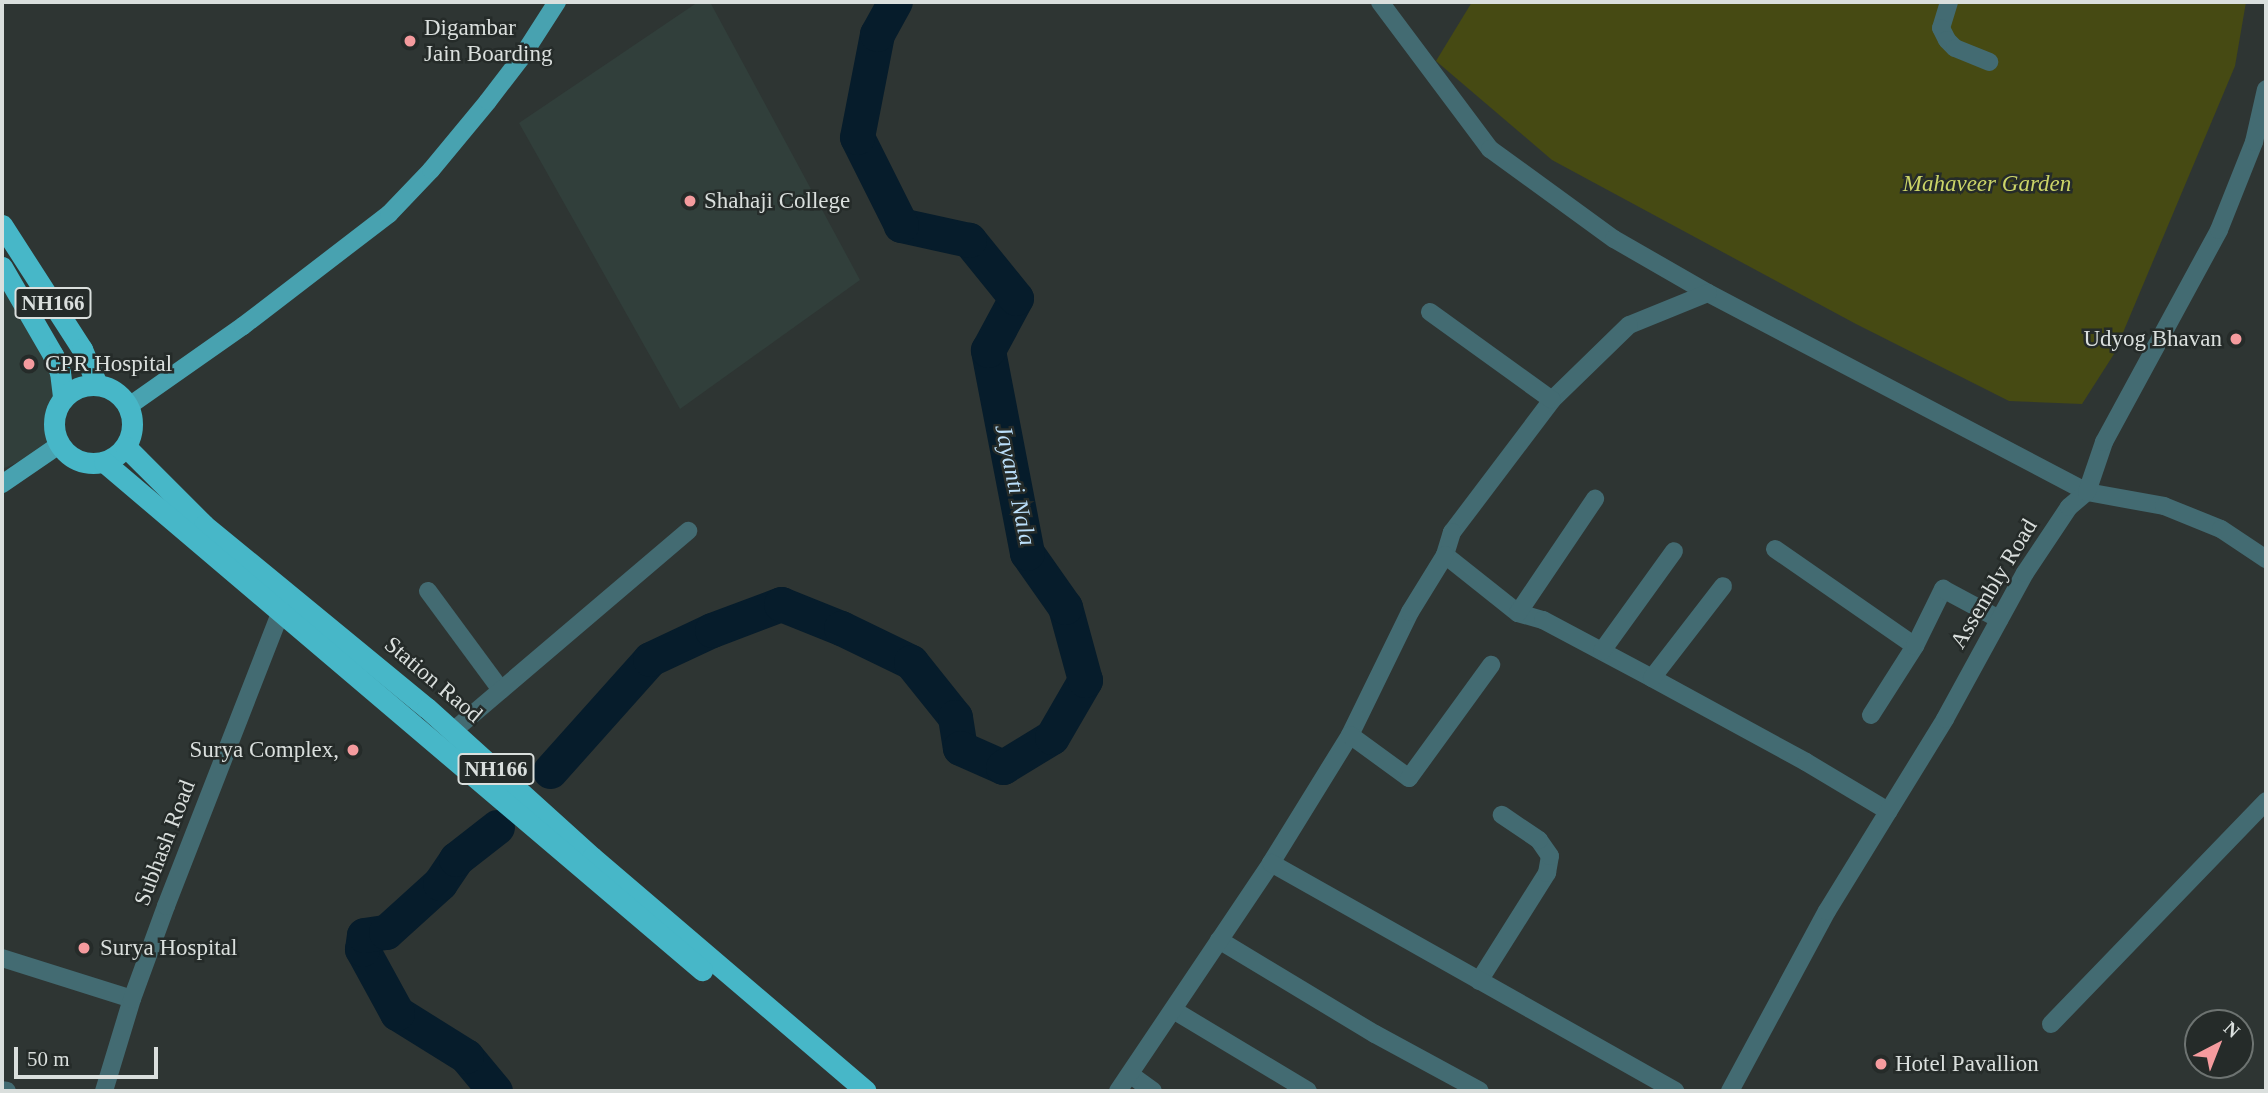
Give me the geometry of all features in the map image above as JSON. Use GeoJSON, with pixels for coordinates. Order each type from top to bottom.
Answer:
{"type":"FeatureCollection","features":[{"type":"Feature","properties":{"kind":"highway","name":"NH166"},"geometry":{"type":"LineString","coordinates":[[2,225],[82,349],[97,384]]}},
{"type":"Feature","properties":{"kind":"highway","name":"NH166"},"geometry":{"type":"LineString","coordinates":[[2,267],[60,372],[63,398],[54,421],[60,445],[79,461],[104,462],[845,1091]]}},
{"type":"Feature","properties":{"kind":"highway"},"geometry":{"type":"LineString","coordinates":[[63,398],[73,390],[97,384],[110,388],[129,406],[133,421],[126,447],[104,462]]}},
{"type":"Feature","properties":{"kind":"highway","name":"Station Raod"},"geometry":{"type":"LineString","coordinates":[[126,447],[204,525],[453,731],[592,857],[866,1091]]}},
{"type":"Feature","properties":{"kind":"main road"},"geometry":{"type":"LineString","coordinates":[[129,406],[262,312],[389,214],[431,170],[488,101],[521,58],[557,2]]}},
{"type":"Feature","properties":{"kind":"main road"},"geometry":{"type":"LineString","coordinates":[[2,484],[60,445]]}},
{"type":"Feature","properties":{"kind":"street"},"geometry":{"type":"LineString","coordinates":[[1380,2],[1490,149],[1614,239],[1708,293],[2087,492],[2164,506],[2221,529],[2266,559]]}},
{"type":"Feature","properties":{"kind":"street"},"geometry":{"type":"LineString","coordinates":[[1949,2],[1941,27],[1947,40],[1955,48],[1989,62]]}},
{"type":"Feature","properties":{"kind":"street","name":"Assembly Road"},"geometry":{"type":"LineString","coordinates":[[1730,1091],[1827,911],[1945,719],[1999,619],[2069,507],[2087,492],[2104,442],[2219,230],[2254,142],[2266,89]]}},
{"type":"Feature","properties":{"kind":"street"},"geometry":{"type":"LineString","coordinates":[[1118,1091],[1175,1011],[1350,735],[1410,612],[1445,555],[1452,533],[1552,400],[1629,325],[1708,293]]}},
{"type":"Feature","properties":{"kind":"street"},"geometry":{"type":"LineString","coordinates":[[1430,312],[1552,400]]}},
{"type":"Feature","properties":{"kind":"street"},"geometry":{"type":"LineString","coordinates":[[1518,613],[1595,499]]}},
{"type":"Feature","properties":{"kind":"street"},"geometry":{"type":"LineString","coordinates":[[453,731],[688,531]]}},
{"type":"Feature","properties":{"kind":"street"},"geometry":{"type":"LineString","coordinates":[[1775,549],[1915,646]]}},
{"type":"Feature","properties":{"kind":"street"},"geometry":{"type":"LineString","coordinates":[[1602,652],[1674,551]]}},
{"type":"Feature","properties":{"kind":"street"},"geometry":{"type":"LineString","coordinates":[[1445,555],[1518,613],[1543,620],[1652,678],[1806,762],[1888,811]]}},
{"type":"Feature","properties":{"kind":"street"},"geometry":{"type":"LineString","coordinates":[[1652,678],[1723,586]]}},
{"type":"Feature","properties":{"kind":"street"},"geometry":{"type":"LineString","coordinates":[[1871,715],[1915,646],[1943,589],[1999,619]]}},
{"type":"Feature","properties":{"kind":"street"},"geometry":{"type":"LineString","coordinates":[[428,591],[500,690]]}},
{"type":"Feature","properties":{"kind":"street","name":"Subhash Road"},"geometry":{"type":"LineString","coordinates":[[104,1091],[132,999],[280,614]]}},
{"type":"Feature","properties":{"kind":"street"},"geometry":{"type":"LineString","coordinates":[[1350,735],[1409,778],[1491,665]]}},
{"type":"Feature","properties":{"kind":"street"},"geometry":{"type":"LineString","coordinates":[[2051,1024],[2266,801]]}},
{"type":"Feature","properties":{"kind":"street"},"geometry":{"type":"LineString","coordinates":[[1479,981],[1547,873],[1550,856],[1539,840],[1502,815]]}},
{"type":"Feature","properties":{"kind":"street"},"geometry":{"type":"LineString","coordinates":[[1271,863],[1675,1091]]}},
{"type":"Feature","properties":{"kind":"street"},"geometry":{"type":"LineString","coordinates":[[1219,940],[1375,1034],[1480,1091]]}},
{"type":"Feature","properties":{"kind":"street"},"geometry":{"type":"LineString","coordinates":[[2,958],[132,999]]}},
{"type":"Feature","properties":{"kind":"street"},"geometry":{"type":"LineString","coordinates":[[1175,1011],[1308,1091]]}},
{"type":"Feature","properties":{"kind":"street"},"geometry":{"type":"LineString","coordinates":[[1131,1075],[1153,1091]]}},
{"type":"Feature","properties":{"kind":"street"},"geometry":{"type":"LineString","coordinates":[[2,1090],[7,1091]]}},
{"type":"Feature","properties":{"kind":"shaded area","name":"Shahaji College"},"geometry":{"type":"Polygon","coordinates":[[[698,2],[710,2],[860,280],[680,409],[519,123],[698,2]]]}},
{"type":"Feature","properties":{"kind":"shaded area","name":"CPR Hospital"},"geometry":{"type":"Polygon","coordinates":[[[2,269],[63,398],[55,417],[59,445],[2,469],[2,269]]]}},
{"type":"Feature","properties":{"kind":"green space","name":"Mahaveer Garden"},"geometry":{"type":"Polygon","coordinates":[[[1472,2],[2246,2],[2235,66],[2114,354],[2082,404],[2009,401],[1856,324],[1552,160],[1436,61],[1472,2]]]}},
{"type":"Feature","properties":{"kind":"waterway","name":"Jayanti Nala"},"geometry":{"type":"LineString","coordinates":[[550,771],[650,659],[712,630],[781,604],[841,628],[911,662],[955,717],[960,748],[1003,767],[1052,737],[1085,680],[1065,607],[1027,553],[988,350],[1016,298],[969,240],[901,225],[857,137],[877,34],[895,2]]}},
{"type":"Feature","properties":{"kind":"waterway","name":"Jayanti Nala"},"geometry":{"type":"LineString","coordinates":[[495,1091],[466,1056],[397,1013],[362,949],[364,935],[386,932],[440,883],[456,859],[497,827]]}},
{"type":"Feature","properties":{"kind":"place","name":"Digambar Jain Boarding"},"geometry":{"type":"Point","coordinates":[410,41]}},
{"type":"Feature","properties":{"kind":"place","name":"Shahaji College"},"geometry":{"type":"Point","coordinates":[690,201]}},
{"type":"Feature","properties":{"kind":"place","name":"Udyog Bhavan"},"geometry":{"type":"Point","coordinates":[2236,339]}},
{"type":"Feature","properties":{"kind":"place","name":"CPR Hospital"},"geometry":{"type":"Point","coordinates":[29,364]}},
{"type":"Feature","properties":{"kind":"place","name":"Surya Complex,"},"geometry":{"type":"Point","coordinates":[353,750]}},
{"type":"Feature","properties":{"kind":"place","name":"Surya Hospital"},"geometry":{"type":"Point","coordinates":[84,948]}},
{"type":"Feature","properties":{"kind":"place","name":"Hotel Pavallion"},"geometry":{"type":"Point","coordinates":[1881,1064]}}]}
